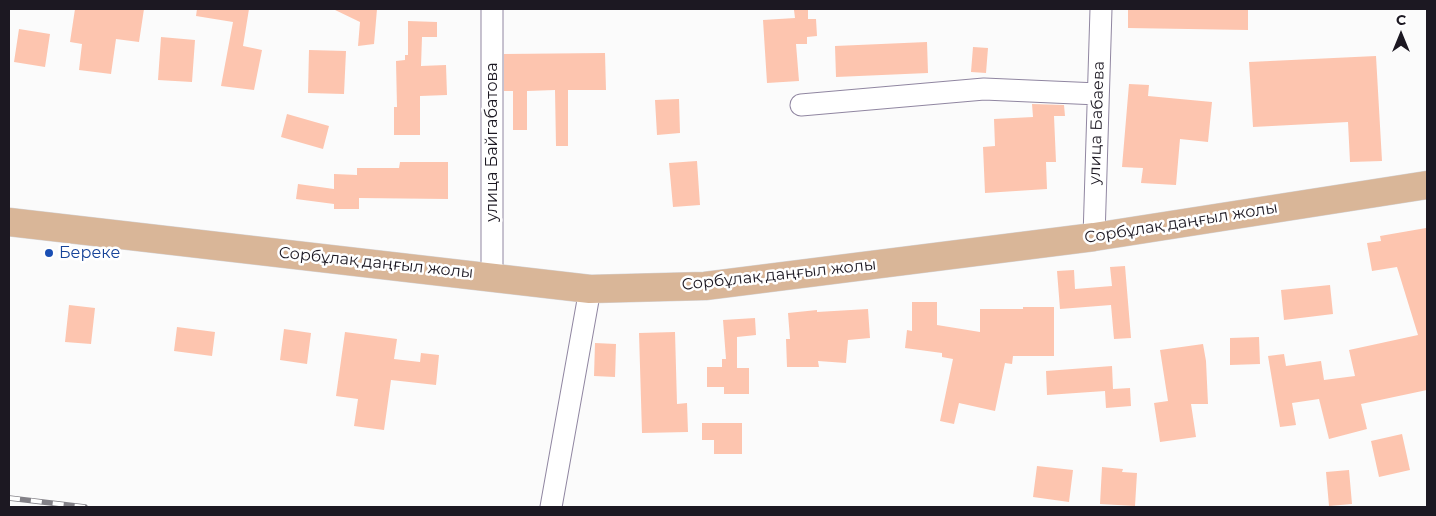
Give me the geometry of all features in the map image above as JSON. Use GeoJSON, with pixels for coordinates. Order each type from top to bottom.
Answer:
{"type":"FeatureCollection","features":[{"type":"Feature","properties":{"kind":"main road","name":"Сорбұлақ даңғыл жолы"},"geometry":{"type":"LineString","coordinates":[[9,222],[590,288],[705,286],[1094,237],[1427,185]]}},
{"type":"Feature","properties":{"kind":"street","name":"улица Байгабатова"},"geometry":{"type":"LineString","coordinates":[[492,9],[492,276]]}},
{"type":"Feature","properties":{"kind":"street","name":"улица Бабаева"},"geometry":{"type":"LineString","coordinates":[[1094,237],[1101,9]]}},
{"type":"Feature","properties":{"kind":"street"},"geometry":{"type":"LineString","coordinates":[[801,105],[984,90],[1098,94]]}},
{"type":"Feature","properties":{"kind":"street"},"geometry":{"type":"LineString","coordinates":[[551,507],[590,288]]}},
{"type":"Feature","properties":{"kind":"building"},"geometry":{"type":"Polygon","coordinates":[[[75,9],[144,9],[139,42],[116,39],[111,74],[79,70],[82,44],[70,42],[75,9]]]}},
{"type":"Feature","properties":{"kind":"building"},"geometry":{"type":"Polygon","coordinates":[[[197,9],[249,9],[243,46],[262,50],[254,90],[221,86],[233,22],[196,16],[197,9]]]}},
{"type":"Feature","properties":{"kind":"building"},"geometry":{"type":"Polygon","coordinates":[[[333,9],[377,9],[374,44],[358,46],[360,22],[333,9]]]}},
{"type":"Feature","properties":{"kind":"building"},"geometry":{"type":"Polygon","coordinates":[[[808,9],[808,19],[816,19],[817,36],[807,37],[807,44],[796,44],[799,81],[767,83],[763,20],[795,18],[794,10],[808,9]]]}},
{"type":"Feature","properties":{"kind":"building"},"geometry":{"type":"Polygon","coordinates":[[[1128,9],[1248,9],[1248,30],[1128,28],[1128,9]]]}},
{"type":"Feature","properties":{"kind":"building"},"geometry":{"type":"Polygon","coordinates":[[[408,21],[437,22],[437,37],[422,37],[421,66],[446,65],[447,95],[420,96],[420,135],[394,135],[394,107],[397,107],[396,61],[405,60],[405,55],[408,55],[408,21]]]}},
{"type":"Feature","properties":{"kind":"building"},"geometry":{"type":"Polygon","coordinates":[[[19,29],[50,34],[45,67],[14,62],[19,29]]]}},
{"type":"Feature","properties":{"kind":"building"},"geometry":{"type":"Polygon","coordinates":[[[161,37],[195,40],[192,82],[158,80],[161,37]]]}},
{"type":"Feature","properties":{"kind":"building"},"geometry":{"type":"Polygon","coordinates":[[[927,42],[928,73],[836,77],[835,46],[927,42]]]}},
{"type":"Feature","properties":{"kind":"building"},"geometry":{"type":"Polygon","coordinates":[[[973,47],[988,48],[986,73],[971,72],[973,47]]]}},
{"type":"Feature","properties":{"kind":"building"},"geometry":{"type":"Polygon","coordinates":[[[309,50],[346,51],[344,94],[308,93],[309,50]]]}},
{"type":"Feature","properties":{"kind":"building"},"geometry":{"type":"Polygon","coordinates":[[[605,53],[606,90],[568,90],[568,146],[556,146],[555,90],[527,91],[527,130],[513,130],[513,91],[504,91],[504,54],[605,53]]]}},
{"type":"Feature","properties":{"kind":"building"},"geometry":{"type":"Polygon","coordinates":[[[1376,56],[1382,161],[1350,162],[1348,122],[1253,127],[1249,62],[1376,56]]]}},
{"type":"Feature","properties":{"kind":"building"},"geometry":{"type":"Polygon","coordinates":[[[1129,84],[1149,85],[1148,96],[1212,102],[1208,142],[1180,139],[1176,185],[1141,183],[1143,168],[1122,167],[1129,84]]]}},
{"type":"Feature","properties":{"kind":"building"},"geometry":{"type":"Polygon","coordinates":[[[679,99],[680,133],[657,135],[655,100],[679,99]]]}},
{"type":"Feature","properties":{"kind":"building"},"geometry":{"type":"Polygon","coordinates":[[[1032,104],[1064,105],[1065,116],[1054,116],[1056,162],[1046,162],[1047,189],[985,193],[983,147],[995,146],[994,119],[1033,117],[1032,104]]]}},
{"type":"Feature","properties":{"kind":"building"},"geometry":{"type":"Polygon","coordinates":[[[287,114],[329,126],[323,149],[281,137],[287,114]]]}},
{"type":"Feature","properties":{"kind":"building"},"geometry":{"type":"Polygon","coordinates":[[[697,161],[700,205],[673,207],[669,163],[697,161]]]}},
{"type":"Feature","properties":{"kind":"building"},"geometry":{"type":"Polygon","coordinates":[[[400,162],[448,162],[448,199],[359,198],[359,209],[334,209],[334,204],[296,199],[298,184],[334,189],[334,174],[357,175],[357,168],[399,168],[400,162]]]}},
{"type":"Feature","properties":{"kind":"building"},"geometry":{"type":"Polygon","coordinates":[[[1426,228],[1427,390],[1361,404],[1367,429],[1329,439],[1319,399],[1292,403],[1296,425],[1280,427],[1268,356],[1284,354],[1286,366],[1321,361],[1324,380],[1355,376],[1349,350],[1418,335],[1397,267],[1372,271],[1367,243],[1381,241],[1380,236],[1426,228]]]}},
{"type":"Feature","properties":{"kind":"building"},"geometry":{"type":"Polygon","coordinates":[[[1125,266],[1131,338],[1114,339],[1111,305],[1060,309],[1057,271],[1074,270],[1075,289],[1112,286],[1110,267],[1125,266]]]}},
{"type":"Feature","properties":{"kind":"building"},"geometry":{"type":"Polygon","coordinates":[[[1330,285],[1333,314],[1284,320],[1281,290],[1330,285]]]}},
{"type":"Feature","properties":{"kind":"building"},"geometry":{"type":"Polygon","coordinates":[[[912,302],[937,302],[937,325],[980,332],[980,309],[1054,307],[1054,356],[1013,356],[1012,364],[1005,363],[995,411],[959,403],[954,424],[940,421],[953,359],[942,357],[942,353],[905,348],[907,330],[912,331],[912,302]]]}},
{"type":"Feature","properties":{"kind":"building"},"geometry":{"type":"Polygon","coordinates":[[[69,305],[95,308],[91,344],[65,342],[69,305]]]}},
{"type":"Feature","properties":{"kind":"building"},"geometry":{"type":"Polygon","coordinates":[[[868,309],[870,338],[848,340],[846,363],[818,361],[819,367],[787,367],[786,339],[790,339],[788,313],[817,310],[817,312],[868,309]]]}},
{"type":"Feature","properties":{"kind":"building"},"geometry":{"type":"Polygon","coordinates":[[[755,318],[756,335],[737,337],[737,368],[749,368],[749,394],[724,394],[724,387],[707,387],[707,367],[722,367],[722,359],[726,359],[723,320],[755,318]]]}},
{"type":"Feature","properties":{"kind":"building"},"geometry":{"type":"Polygon","coordinates":[[[177,327],[215,332],[212,356],[174,351],[177,327]]]}},
{"type":"Feature","properties":{"kind":"building"},"geometry":{"type":"Polygon","coordinates":[[[284,329],[311,333],[307,364],[280,360],[284,329]]]}},
{"type":"Feature","properties":{"kind":"building"},"geometry":{"type":"Polygon","coordinates":[[[345,332],[397,339],[394,359],[420,362],[421,353],[439,355],[436,385],[391,380],[384,430],[354,426],[358,399],[336,396],[345,332]]]}},
{"type":"Feature","properties":{"kind":"building"},"geometry":{"type":"Polygon","coordinates":[[[675,332],[677,404],[687,403],[688,432],[642,433],[639,333],[675,332]]]}},
{"type":"Feature","properties":{"kind":"building"},"geometry":{"type":"Polygon","coordinates":[[[1259,337],[1260,364],[1230,365],[1230,338],[1259,337]]]}},
{"type":"Feature","properties":{"kind":"building"},"geometry":{"type":"Polygon","coordinates":[[[595,343],[616,344],[615,377],[594,376],[595,343]]]}},
{"type":"Feature","properties":{"kind":"building"},"geometry":{"type":"Polygon","coordinates":[[[1203,344],[1206,361],[1208,404],[1191,404],[1196,437],[1160,442],[1154,403],[1168,401],[1160,350],[1203,344]]]}},
{"type":"Feature","properties":{"kind":"building"},"geometry":{"type":"Polygon","coordinates":[[[1112,366],[1113,389],[1130,388],[1131,406],[1106,408],[1105,391],[1047,395],[1046,371],[1112,366]]]}},
{"type":"Feature","properties":{"kind":"building"},"geometry":{"type":"Polygon","coordinates":[[[702,423],[742,423],[742,454],[714,454],[714,440],[702,440],[702,423]]]}},
{"type":"Feature","properties":{"kind":"building"},"geometry":{"type":"Polygon","coordinates":[[[1402,434],[1410,470],[1379,477],[1371,441],[1402,434]]]}},
{"type":"Feature","properties":{"kind":"building"},"geometry":{"type":"Polygon","coordinates":[[[1037,466],[1073,470],[1069,502],[1033,497],[1037,466]]]}},
{"type":"Feature","properties":{"kind":"building"},"geometry":{"type":"Polygon","coordinates":[[[1102,467],[1123,469],[1122,472],[1137,473],[1135,506],[1100,504],[1102,467]]]}},
{"type":"Feature","properties":{"kind":"building"},"geometry":{"type":"Polygon","coordinates":[[[1349,470],[1352,504],[1329,506],[1326,472],[1349,470]]]}},
{"type":"Feature","properties":{"kind":"railway"},"geometry":{"type":"LineString","coordinates":[[9,498],[85,507]]}},
{"type":"Feature","properties":{"kind":"place","name":"Береке"},"geometry":{"type":"Point","coordinates":[49,253]}}]}
